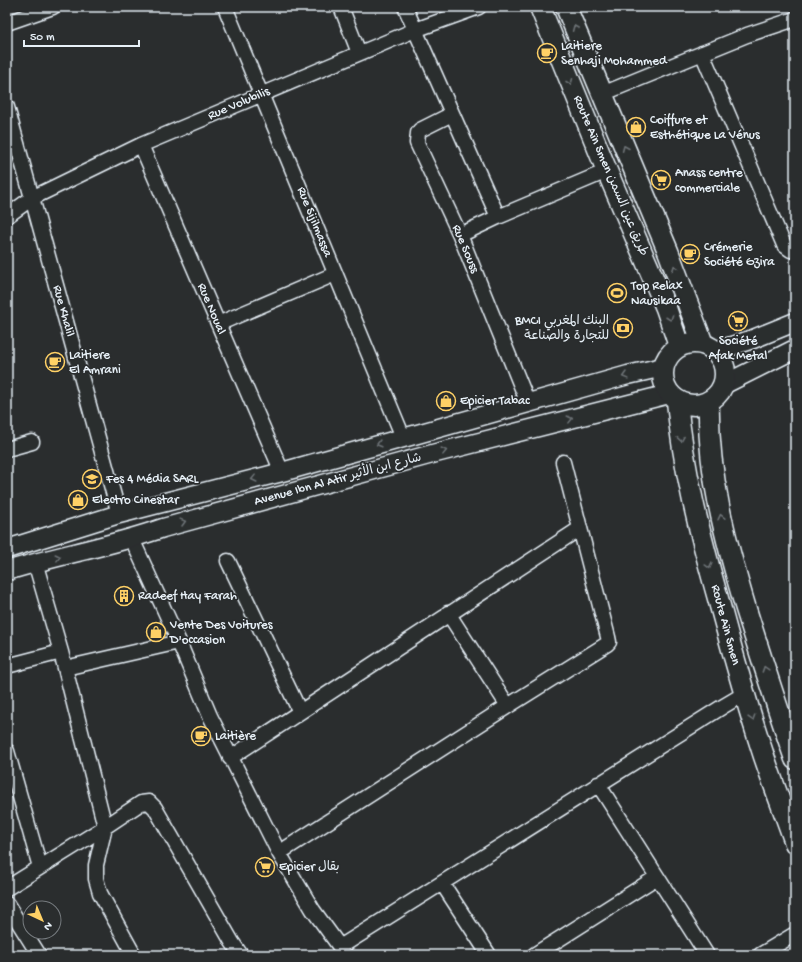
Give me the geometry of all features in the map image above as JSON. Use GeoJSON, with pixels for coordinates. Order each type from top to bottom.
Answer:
{"type":"FeatureCollection","features":[{"type":"Feature","properties":{"kind":"main road","name":"Route Aïn Smen طريق عين السمن"},"geometry":{"type":"LineString","coordinates":[[540,7],[607,171],[666,308],[679,346]]}},
{"type":"Feature","properties":{"kind":"main road","name":"Route Aïn Smen طريق عين السمن"},"geometry":{"type":"LineString","coordinates":[[566,7],[709,347]]}},
{"type":"Feature","properties":{"kind":"main road"},"geometry":{"type":"LineString","coordinates":[[690,343],[709,347],[722,360],[725,367],[726,374],[719,393],[709,402],[691,405],[673,397],[663,380],[663,367],[670,353],[679,346],[690,343]]}},
{"type":"Feature","properties":{"kind":"main road","name":"Route Aïn Smen"},"geometry":{"type":"LineString","coordinates":[[673,397],[693,506],[744,694],[760,747],[795,843]]}},
{"type":"Feature","properties":{"kind":"main road","name":"Route Aïn Smen"},"geometry":{"type":"LineString","coordinates":[[709,402],[708,419],[711,458],[717,500],[729,553],[765,671],[795,759]]}},
{"type":"Feature","properties":{"kind":"street"},"geometry":{"type":"LineString","coordinates":[[7,23],[53,7]]}},
{"type":"Feature","properties":{"kind":"street","name":"Rue Sijilmassa"},"geometry":{"type":"LineString","coordinates":[[225,7],[403,437]]}},
{"type":"Feature","properties":{"kind":"street"},"geometry":{"type":"LineString","coordinates":[[341,7],[360,54]]}},
{"type":"Feature","properties":{"kind":"street"},"geometry":{"type":"LineString","coordinates":[[405,7],[498,217]]}},
{"type":"Feature","properties":{"kind":"street","name":"Rue Volubilis"},"geometry":{"type":"LineString","coordinates":[[7,216],[32,198],[141,145],[415,30],[480,7]]}},
{"type":"Feature","properties":{"kind":"street"},"geometry":{"type":"LineString","coordinates":[[602,94],[747,35],[795,19]]}},
{"type":"Feature","properties":{"kind":"street"},"geometry":{"type":"LineString","coordinates":[[702,53],[784,245],[795,251]]}},
{"type":"Feature","properties":{"kind":"street","name":"Rue Khalil"},"geometry":{"type":"LineString","coordinates":[[7,107],[119,514]]}},
{"type":"Feature","properties":{"kind":"street","name":"Rue Souss"},"geometry":{"type":"LineString","coordinates":[[452,114],[420,130],[416,138],[417,143],[460,235],[528,403]]}},
{"type":"Feature","properties":{"kind":"street","name":"Rue Noual"},"geometry":{"type":"LineString","coordinates":[[141,145],[282,472]]}},
{"type":"Feature","properties":{"kind":"street"},"geometry":{"type":"LineString","coordinates":[[460,235],[498,217],[607,171]]}},
{"type":"Feature","properties":{"kind":"street"},"geometry":{"type":"LineString","coordinates":[[218,324],[335,274]]}},
{"type":"Feature","properties":{"kind":"street"},"geometry":{"type":"LineString","coordinates":[[709,347],[753,339],[795,322]]}},
{"type":"Feature","properties":{"kind":"street"},"geometry":{"type":"LineString","coordinates":[[723,385],[795,349]]}},
{"type":"Feature","properties":{"kind":"street","name":"Avenue Ibn Al Atir شارع ابن الأثير"},"geometry":{"type":"LineString","coordinates":[[7,549],[119,514],[282,472],[403,437],[628,375],[663,367]]}},
{"type":"Feature","properties":{"kind":"street","name":"Avenue Ibn Al Atir شارع ابن الأثير"},"geometry":{"type":"LineString","coordinates":[[7,571],[35,562],[132,539],[163,528],[436,453],[673,397]]}},
{"type":"Feature","properties":{"kind":"street"},"geometry":{"type":"LineString","coordinates":[[7,449],[32,442]]}},
{"type":"Feature","properties":{"kind":"street"},"geometry":{"type":"LineString","coordinates":[[279,854],[508,706],[605,646],[608,642],[563,462]]}},
{"type":"Feature","properties":{"kind":"street"},"geometry":{"type":"LineString","coordinates":[[230,758],[579,528]]}},
{"type":"Feature","properties":{"kind":"street"},"geometry":{"type":"LineString","coordinates":[[132,539],[179,642],[210,716],[279,854],[313,910],[343,951],[442,883],[744,694]]}},
{"type":"Feature","properties":{"kind":"street"},"geometry":{"type":"LineString","coordinates":[[35,562],[61,652],[105,827],[96,865],[96,879],[100,893],[134,955]]}},
{"type":"Feature","properties":{"kind":"street"},"geometry":{"type":"LineString","coordinates":[[228,562],[300,712]]}},
{"type":"Feature","properties":{"kind":"street"},"geometry":{"type":"LineString","coordinates":[[448,613],[508,706]]}},
{"type":"Feature","properties":{"kind":"street"},"geometry":{"type":"LineString","coordinates":[[65,668],[179,642]]}},
{"type":"Feature","properties":{"kind":"street"},"geometry":{"type":"LineString","coordinates":[[7,666],[61,652]]}},
{"type":"Feature","properties":{"kind":"street"},"geometry":{"type":"LineString","coordinates":[[7,751],[40,866]]}},
{"type":"Feature","properties":{"kind":"street"},"geometry":{"type":"LineString","coordinates":[[598,784],[707,955]]}},
{"type":"Feature","properties":{"kind":"street"},"geometry":{"type":"LineString","coordinates":[[7,888],[40,866],[105,827],[140,803],[149,802],[153,805],[241,955]]}},
{"type":"Feature","properties":{"kind":"street"},"geometry":{"type":"LineString","coordinates":[[534,955],[657,877]]}},
{"type":"Feature","properties":{"kind":"street"},"geometry":{"type":"LineString","coordinates":[[442,883],[488,955]]}},
{"type":"Feature","properties":{"kind":"street"},"geometry":{"type":"LineString","coordinates":[[7,904],[39,955]]}},
{"type":"Feature","properties":{"kind":"street"},"geometry":{"type":"LineString","coordinates":[[760,955],[795,934]]}},
{"type":"Feature","properties":{"kind":"place","name":"Laitiere Senhaji Mohammed"},"geometry":{"type":"Point","coordinates":[547,53]}},
{"type":"Feature","properties":{"kind":"place","name":"Coiffure et Esthétique La Vénus"},"geometry":{"type":"Point","coordinates":[636,127]}},
{"type":"Feature","properties":{"kind":"place","name":"Anass centre commerciale"},"geometry":{"type":"Point","coordinates":[661,180]}},
{"type":"Feature","properties":{"kind":"place","name":"Crémerie Société Gzira"},"geometry":{"type":"Point","coordinates":[690,254]}},
{"type":"Feature","properties":{"kind":"place","name":"Top Relax Nausikaa"},"geometry":{"type":"Point","coordinates":[617,293]}},
{"type":"Feature","properties":{"kind":"place","name":"Société Afak Metal"},"geometry":{"type":"Point","coordinates":[738,321]}},
{"type":"Feature","properties":{"kind":"place","name":"BMCI البنك المغربي للتجارة والصناعة"},"geometry":{"type":"Point","coordinates":[623,328]}},
{"type":"Feature","properties":{"kind":"place","name":"Laitiere El Amrani"},"geometry":{"type":"Point","coordinates":[55,362]}},
{"type":"Feature","properties":{"kind":"place","name":"Epicier Tabac"},"geometry":{"type":"Point","coordinates":[446,401]}},
{"type":"Feature","properties":{"kind":"place","name":"Fes 4 Média SARL"},"geometry":{"type":"Point","coordinates":[92,479]}},
{"type":"Feature","properties":{"kind":"place","name":"Electro Cinestar"},"geometry":{"type":"Point","coordinates":[78,500]}},
{"type":"Feature","properties":{"kind":"place","name":"Radeef Hay Farah"},"geometry":{"type":"Point","coordinates":[124,596]}},
{"type":"Feature","properties":{"kind":"place","name":"Vente Des Voitures D'occasion"},"geometry":{"type":"Point","coordinates":[156,632]}},
{"type":"Feature","properties":{"kind":"place","name":"Laitière"},"geometry":{"type":"Point","coordinates":[201,736]}},
{"type":"Feature","properties":{"kind":"place","name":"Epicier بقال"},"geometry":{"type":"Point","coordinates":[265,867]}}]}
